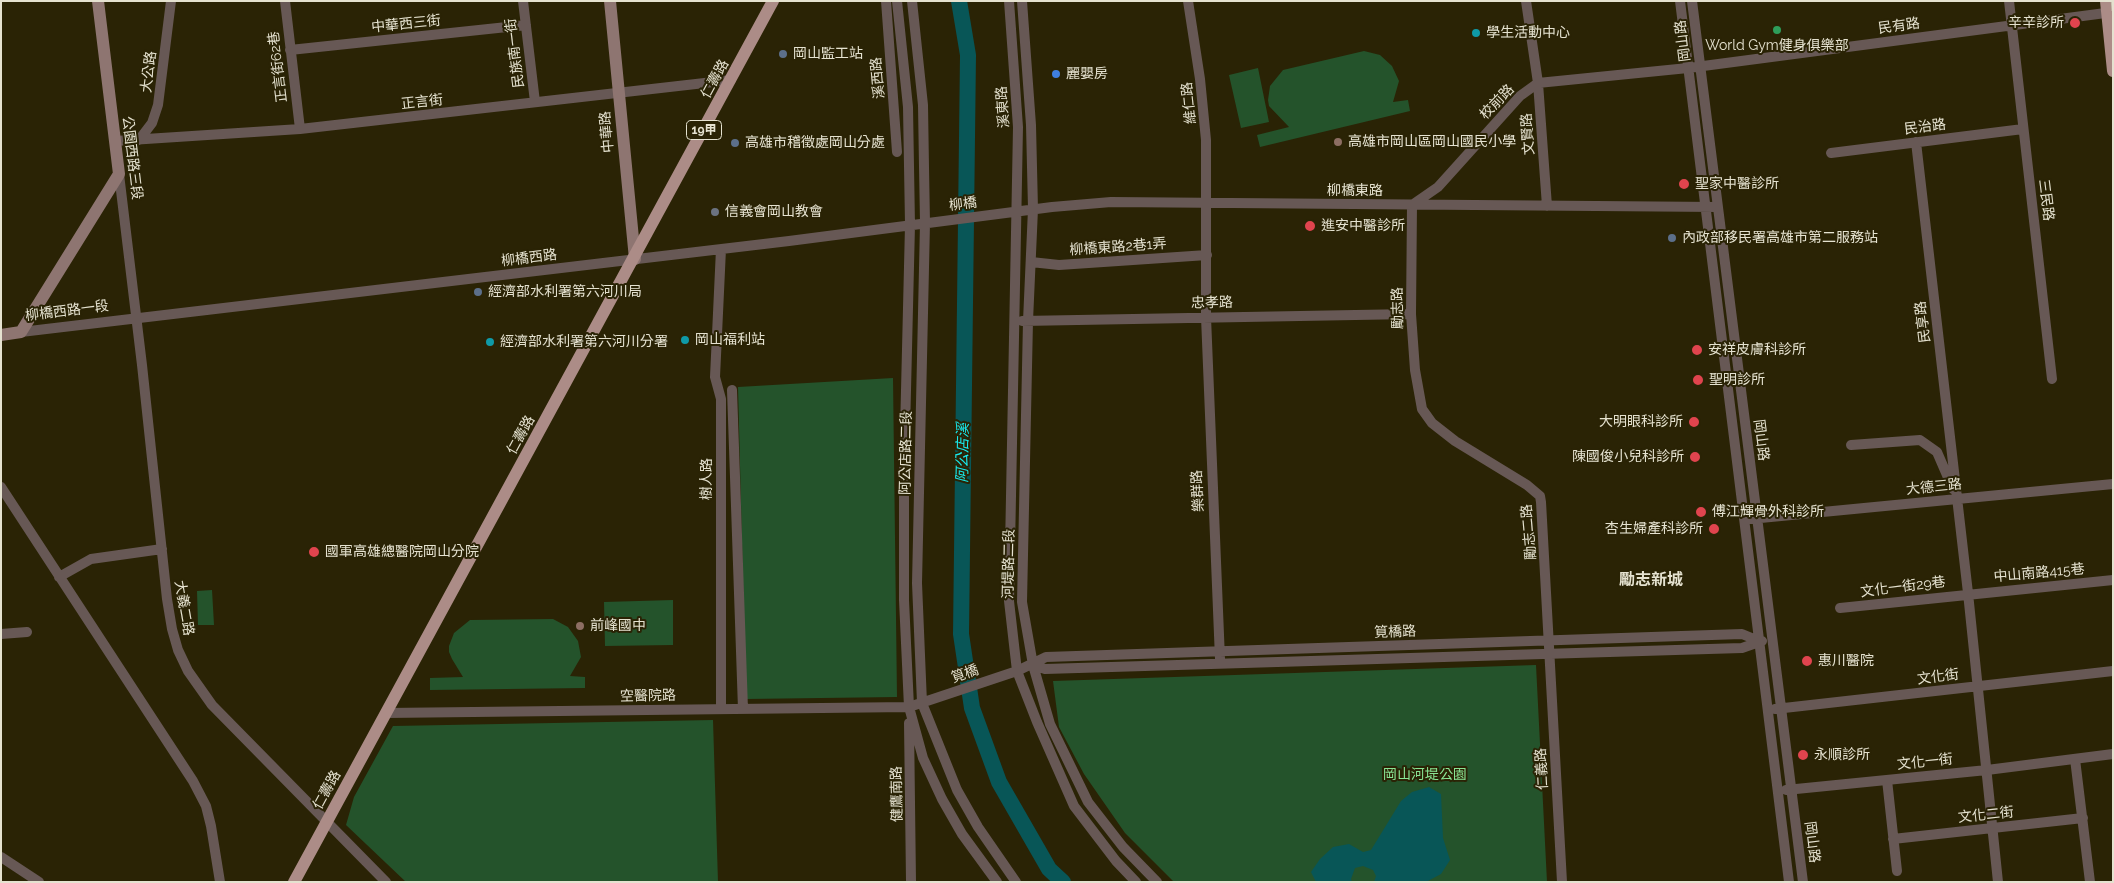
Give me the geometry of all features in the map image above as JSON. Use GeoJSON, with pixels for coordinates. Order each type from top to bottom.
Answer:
{"type":"FeatureCollection","features":[{"type":"Feature","properties":{"kind":"main road","name":"仁壽路"},"geometry":{"type":"LineString","coordinates":[[294,882],[774,1]]}},
{"type":"Feature","properties":{"kind":"main road"},"geometry":{"type":"LineString","coordinates":[[2109,8],[2113,71]]}},
{"type":"Feature","properties":{"kind":"street","name":"公園西路三段"},"geometry":{"type":"LineString","coordinates":[[98,1],[136,318]]}},
{"type":"Feature","properties":{"kind":"street","name":"大公路"},"geometry":{"type":"LineString","coordinates":[[139,140],[152,123],[158,105],[171,1]]}},
{"type":"Feature","properties":{"kind":"street","name":"正言街62巷"},"geometry":{"type":"LineString","coordinates":[[285,1],[300,129]]}},
{"type":"Feature","properties":{"kind":"street","name":"民族南一街"},"geometry":{"type":"LineString","coordinates":[[523,1],[535,102]]}},
{"type":"Feature","properties":{"kind":"street","name":"中華路"},"geometry":{"type":"LineString","coordinates":[[610,1],[634,259]]}},
{"type":"Feature","properties":{"kind":"street","name":"溪西路"},"geometry":{"type":"LineString","coordinates":[[886,1],[897,152]]}},
{"type":"Feature","properties":{"kind":"street","name":"阿公店路二段"},"geometry":{"type":"LineString","coordinates":[[897,1],[908,107],[910,225],[904,473],[904,600],[909,707],[923,758],[942,799],[962,834],[997,882]]}},
{"type":"Feature","properties":{"kind":"street","name":"阿公店路二段"},"geometry":{"type":"LineString","coordinates":[[912,1],[923,105],[925,223],[917,592],[922,703],[957,790],[978,827],[1016,882]]}},
{"type":"Feature","properties":{"kind":"street","name":"溪東路"},"geometry":{"type":"LineString","coordinates":[[1009,1],[1018,127],[1018,211]]}},
{"type":"Feature","properties":{"kind":"street","name":"溪東路"},"geometry":{"type":"LineString","coordinates":[[1022,1],[1031,125],[1033,209]]}},
{"type":"Feature","properties":{"kind":"street","name":"維仁路"},"geometry":{"type":"LineString","coordinates":[[1188,1],[1206,140],[1207,254]]}},
{"type":"Feature","properties":{"kind":"street","name":"文賢路"},"geometry":{"type":"LineString","coordinates":[[1526,1],[1538,83],[1547,206]]}},
{"type":"Feature","properties":{"kind":"street","name":"岡山路"},"geometry":{"type":"LineString","coordinates":[[1680,1],[1789,882]]}},
{"type":"Feature","properties":{"kind":"street","name":"岡山路"},"geometry":{"type":"LineString","coordinates":[[1692,1],[1803,882]]}},
{"type":"Feature","properties":{"kind":"street","name":"三民路"},"geometry":{"type":"LineString","coordinates":[[2009,1],[2052,378]]}},
{"type":"Feature","properties":{"kind":"street","name":"民有路"},"geometry":{"type":"LineString","coordinates":[[1688,68],[2012,24],[2109,8]]}},
{"type":"Feature","properties":{"kind":"street","name":"中華西三街"},"geometry":{"type":"LineString","coordinates":[[290,50],[526,25]]}},
{"type":"Feature","properties":{"kind":"street"},"geometry":{"type":"LineString","coordinates":[[1538,83],[1688,68]]}},
{"type":"Feature","properties":{"kind":"street","name":"正言街"},"geometry":{"type":"LineString","coordinates":[[115,141],[300,129],[731,80]]}},
{"type":"Feature","properties":{"kind":"street","name":"校前路"},"geometry":{"type":"LineString","coordinates":[[1412,205],[1438,187],[1520,96],[1538,83]]}},
{"type":"Feature","properties":{"kind":"street","name":"民治路"},"geometry":{"type":"LineString","coordinates":[[1830,153],[2023,129]]}},
{"type":"Feature","properties":{"kind":"street","name":"民享路"},"geometry":{"type":"LineString","coordinates":[[1916,142],[1957,499]]}},
{"type":"Feature","properties":{"kind":"street"},"geometry":{"type":"LineString","coordinates":[[21,332],[118,174]]}},
{"type":"Feature","properties":{"kind":"street","name":"柳橋東路"},"geometry":{"type":"LineString","coordinates":[[1005,213],[1111,202],[1704,206]]}},
{"type":"Feature","properties":{"kind":"street","name":"勵志路"},"geometry":{"type":"LineString","coordinates":[[1412,205],[1411,314],[1415,370],[1422,409]]}},
{"type":"Feature","properties":{"kind":"street"},"geometry":{"type":"LineString","coordinates":[[1704,206],[1717,207]]}},
{"type":"Feature","properties":{"kind":"street","name":"河堤路二段"},"geometry":{"type":"LineString","coordinates":[[1033,209],[1028,321],[1022,602],[1033,665],[1050,724],[1088,802],[1123,847],[1157,882]]}},
{"type":"Feature","properties":{"kind":"street","name":"河堤路二段"},"geometry":{"type":"LineString","coordinates":[[1018,211],[1009,601],[1017,671],[1036,722],[1074,806],[1116,861],[1136,882]]}},
{"type":"Feature","properties":{"kind":"street","name":"柳橋"},"geometry":{"type":"LineString","coordinates":[[925,223],[1005,213]]}},
{"type":"Feature","properties":{"kind":"street","name":"柳橋西路"},"geometry":{"type":"LineString","coordinates":[[136,318],[925,223]]}},
{"type":"Feature","properties":{"kind":"street","name":"樹人路"},"geometry":{"type":"LineString","coordinates":[[721,249],[715,377],[721,399],[721,709]]}},
{"type":"Feature","properties":{"kind":"street","name":"柳橋東路2巷1弄"},"geometry":{"type":"LineString","coordinates":[[1031,262],[1058,264],[1207,254]]}},
{"type":"Feature","properties":{"kind":"street","name":"樂群路"},"geometry":{"type":"LineString","coordinates":[[1207,254],[1206,316],[1220,665]]}},
{"type":"Feature","properties":{"kind":"street","name":"忠孝路"},"geometry":{"type":"LineString","coordinates":[[1014,321],[1206,316],[1411,314]]}},
{"type":"Feature","properties":{"kind":"street","name":"柳橋西路一段"},"geometry":{"type":"LineString","coordinates":[[1,335],[136,318]]}},
{"type":"Feature","properties":{"kind":"street","name":"大義二路"},"geometry":{"type":"LineString","coordinates":[[136,318],[172,629],[188,671],[212,705],[386,882]]}},
{"type":"Feature","properties":{"kind":"street"},"geometry":{"type":"LineString","coordinates":[[906,379],[921,379]]}},
{"type":"Feature","properties":{"kind":"street"},"geometry":{"type":"LineString","coordinates":[[732,390],[743,709]]}},
{"type":"Feature","properties":{"kind":"street","name":"勵志二路"},"geometry":{"type":"LineString","coordinates":[[1422,409],[1432,423],[1455,441],[1527,485],[1540,496],[1544,531],[1550,654]]}},
{"type":"Feature","properties":{"kind":"street"},"geometry":{"type":"LineString","coordinates":[[1851,445],[1920,440],[1937,452],[1957,499],[1998,882]]}},
{"type":"Feature","properties":{"kind":"street"},"geometry":{"type":"LineString","coordinates":[[904,473],[919,473]]}},
{"type":"Feature","properties":{"kind":"street","name":"大德三路"},"geometry":{"type":"LineString","coordinates":[[1744,520],[2113,484]]}},
{"type":"Feature","properties":{"kind":"street"},"geometry":{"type":"LineString","coordinates":[[1,487],[187,773],[206,806],[212,826],[220,882]]}},
{"type":"Feature","properties":{"kind":"street"},"geometry":{"type":"LineString","coordinates":[[59,577],[91,559],[162,549]]}},
{"type":"Feature","properties":{"kind":"street"},"geometry":{"type":"LineString","coordinates":[[721,556],[737,557]]}},
{"type":"Feature","properties":{"kind":"street","name":"中山南路415巷"},"geometry":{"type":"LineString","coordinates":[[1968,593],[2113,580]]}},
{"type":"Feature","properties":{"kind":"street","name":"文化一街29巷"},"geometry":{"type":"LineString","coordinates":[[1840,608],[1968,593]]}},
{"type":"Feature","properties":{"kind":"street"},"geometry":{"type":"LineString","coordinates":[[1,634],[27,632]]}},
{"type":"Feature","properties":{"kind":"street","name":"筧橋路"},"geometry":{"type":"LineString","coordinates":[[1017,671],[1033,665],[1046,657],[1742,634],[1759,641]]}},
{"type":"Feature","properties":{"kind":"street"},"geometry":{"type":"LineString","coordinates":[[1674,636],[1674,650]]}},
{"type":"Feature","properties":{"kind":"street","name":"筧橋路"},"geometry":{"type":"LineString","coordinates":[[1033,665],[1046,669],[1220,665],[1742,648],[1759,641],[1772,640]]}},
{"type":"Feature","properties":{"kind":"street"},"geometry":{"type":"LineString","coordinates":[[1428,645],[1429,658]]}},
{"type":"Feature","properties":{"kind":"street","name":"仁義路"},"geometry":{"type":"LineString","coordinates":[[1550,654],[1562,882]]}},
{"type":"Feature","properties":{"kind":"street","name":"筧橋"},"geometry":{"type":"LineString","coordinates":[[909,707],[1017,671]]}},
{"type":"Feature","properties":{"kind":"street","name":"文化街"},"geometry":{"type":"LineString","coordinates":[[1767,710],[2113,671]]}},
{"type":"Feature","properties":{"kind":"street","name":"空醫院路"},"geometry":{"type":"LineString","coordinates":[[386,713],[909,707]]}},
{"type":"Feature","properties":{"kind":"street","name":"健鷹南路"},"geometry":{"type":"LineString","coordinates":[[909,707],[911,882]]}},
{"type":"Feature","properties":{"kind":"street","name":"文化一街"},"geometry":{"type":"LineString","coordinates":[[1778,791],[1986,770],[2113,754]]}},
{"type":"Feature","properties":{"kind":"street"},"geometry":{"type":"LineString","coordinates":[[2075,758],[2090,882]]}},
{"type":"Feature","properties":{"kind":"street"},"geometry":{"type":"LineString","coordinates":[[1887,780],[1898,877]]}},
{"type":"Feature","properties":{"kind":"street","name":"文化二街"},"geometry":{"type":"LineString","coordinates":[[1893,839],[2083,818]]}},
{"type":"Feature","properties":{"kind":"street"},"geometry":{"type":"LineString","coordinates":[[1,857],[39,882]]}},
{"type":"Feature","properties":{"kind":"green space"},"geometry":{"type":"Polygon","coordinates":[[[1364,51],[1380,55],[1392,66],[1399,81],[1393,102],[1408,100],[1410,111],[1260,147],[1257,135],[1289,127],[1269,106],[1268,100],[1270,86],[1283,70],[1364,51]]]}},
{"type":"Feature","properties":{"kind":"green space"},"geometry":{"type":"Polygon","coordinates":[[[1258,68],[1269,122],[1241,128],[1229,75],[1258,68]]]}},
{"type":"Feature","properties":{"kind":"green space"},"geometry":{"type":"Polygon","coordinates":[[[893,378],[897,697],[746,699],[738,387],[893,378]]]}},
{"type":"Feature","properties":{"kind":"green space"},"geometry":{"type":"Polygon","coordinates":[[[212,590],[214,625],[198,625],[197,591],[212,590]]]}},
{"type":"Feature","properties":{"kind":"green space"},"geometry":{"type":"Polygon","coordinates":[[[673,600],[673,645],[605,646],[604,602],[673,600]]]}},
{"type":"Feature","properties":{"kind":"green space"},"geometry":{"type":"Polygon","coordinates":[[[553,619],[568,627],[578,641],[581,657],[570,676],[585,677],[585,688],[430,690],[430,678],[463,677],[452,659],[449,646],[454,633],[470,620],[553,619]]]}},
{"type":"Feature","properties":{"kind":"green space","name":"岡山河堤公園"},"geometry":{"type":"Polygon","coordinates":[[[1536,665],[1547,882],[1174,882],[1125,833],[1084,774],[1059,727],[1053,681],[1536,665]]]}},
{"type":"Feature","properties":{"kind":"green space"},"geometry":{"type":"Polygon","coordinates":[[[713,720],[718,882],[406,882],[346,825],[354,797],[393,726],[713,720]]]}},
{"type":"Feature","properties":{"kind":"water"},"geometry":{"type":"Polygon","coordinates":[[[1429,787],[1441,794],[1443,838],[1450,860],[1441,874],[1426,882],[1374,882],[1376,876],[1373,870],[1363,866],[1355,868],[1351,879],[1352,882],[1316,882],[1311,872],[1320,859],[1333,847],[1349,844],[1363,852],[1371,850],[1401,801],[1412,792],[1429,787]]]}},
{"type":"Feature","properties":{"kind":"waterway","name":"阿公店溪"},"geometry":{"type":"LineString","coordinates":[[959,1],[968,55],[961,634],[972,708],[999,782],[1049,869],[1063,882]]}},
{"type":"Feature","properties":{"kind":"railway"},"geometry":{"type":"LineString","coordinates":[[2112,1],[2113,13]]}},
{"type":"Feature","properties":{"kind":"place","name":"辛辛診所"},"geometry":{"type":"Point","coordinates":[2075,23]}},
{"type":"Feature","properties":{"kind":"place","name":"World Gym健身俱樂部"},"geometry":{"type":"Point","coordinates":[1777,30]}},
{"type":"Feature","properties":{"kind":"place","name":"學生活動中心"},"geometry":{"type":"Point","coordinates":[1476,33]}},
{"type":"Feature","properties":{"kind":"place","name":"岡山監工站"},"geometry":{"type":"Point","coordinates":[783,54]}},
{"type":"Feature","properties":{"kind":"place","name":"麗嬰房"},"geometry":{"type":"Point","coordinates":[1056,74]}},
{"type":"Feature","properties":{"kind":"place","name":"高雄市岡山區岡山國民小學"},"geometry":{"type":"Point","coordinates":[1338,142]}},
{"type":"Feature","properties":{"kind":"place","name":"高雄市稽徵處岡山分處"},"geometry":{"type":"Point","coordinates":[735,143]}},
{"type":"Feature","properties":{"kind":"place","name":"聖家中醫診所"},"geometry":{"type":"Point","coordinates":[1684,184]}},
{"type":"Feature","properties":{"kind":"place","name":"信義會岡山教會"},"geometry":{"type":"Point","coordinates":[715,212]}},
{"type":"Feature","properties":{"kind":"place","name":"進安中醫診所"},"geometry":{"type":"Point","coordinates":[1310,226]}},
{"type":"Feature","properties":{"kind":"place","name":"內政部移民署高雄市第二服務站"},"geometry":{"type":"Point","coordinates":[1672,238]}},
{"type":"Feature","properties":{"kind":"place","name":"經濟部水利署第六河川局"},"geometry":{"type":"Point","coordinates":[478,292]}},
{"type":"Feature","properties":{"kind":"place","name":"岡山福利站"},"geometry":{"type":"Point","coordinates":[685,340]}},
{"type":"Feature","properties":{"kind":"place","name":"經濟部水利署第六河川分署"},"geometry":{"type":"Point","coordinates":[490,342]}},
{"type":"Feature","properties":{"kind":"place","name":"安祥皮膚科診所"},"geometry":{"type":"Point","coordinates":[1697,350]}},
{"type":"Feature","properties":{"kind":"place","name":"聖明診所"},"geometry":{"type":"Point","coordinates":[1698,380]}},
{"type":"Feature","properties":{"kind":"place","name":"大明眼科診所"},"geometry":{"type":"Point","coordinates":[1694,422]}},
{"type":"Feature","properties":{"kind":"place","name":"陳國俊小兒科診所"},"geometry":{"type":"Point","coordinates":[1695,457]}},
{"type":"Feature","properties":{"kind":"place","name":"傅江輝骨外科診所"},"geometry":{"type":"Point","coordinates":[1701,512]}},
{"type":"Feature","properties":{"kind":"place","name":"杏生婦產科診所"},"geometry":{"type":"Point","coordinates":[1714,529]}},
{"type":"Feature","properties":{"kind":"place","name":"國軍高雄總醫院岡山分院"},"geometry":{"type":"Point","coordinates":[314,552]}},
{"type":"Feature","properties":{"kind":"place","name":"前峰國中"},"geometry":{"type":"Point","coordinates":[580,626]}},
{"type":"Feature","properties":{"kind":"place","name":"惠川醫院"},"geometry":{"type":"Point","coordinates":[1807,661]}},
{"type":"Feature","properties":{"kind":"place","name":"永順診所"},"geometry":{"type":"Point","coordinates":[1803,755]}},
{"type":"Feature","properties":{"kind":"district","name":"勵志新城"},"geometry":{"type":"Point","coordinates":[1651,580]}}]}
